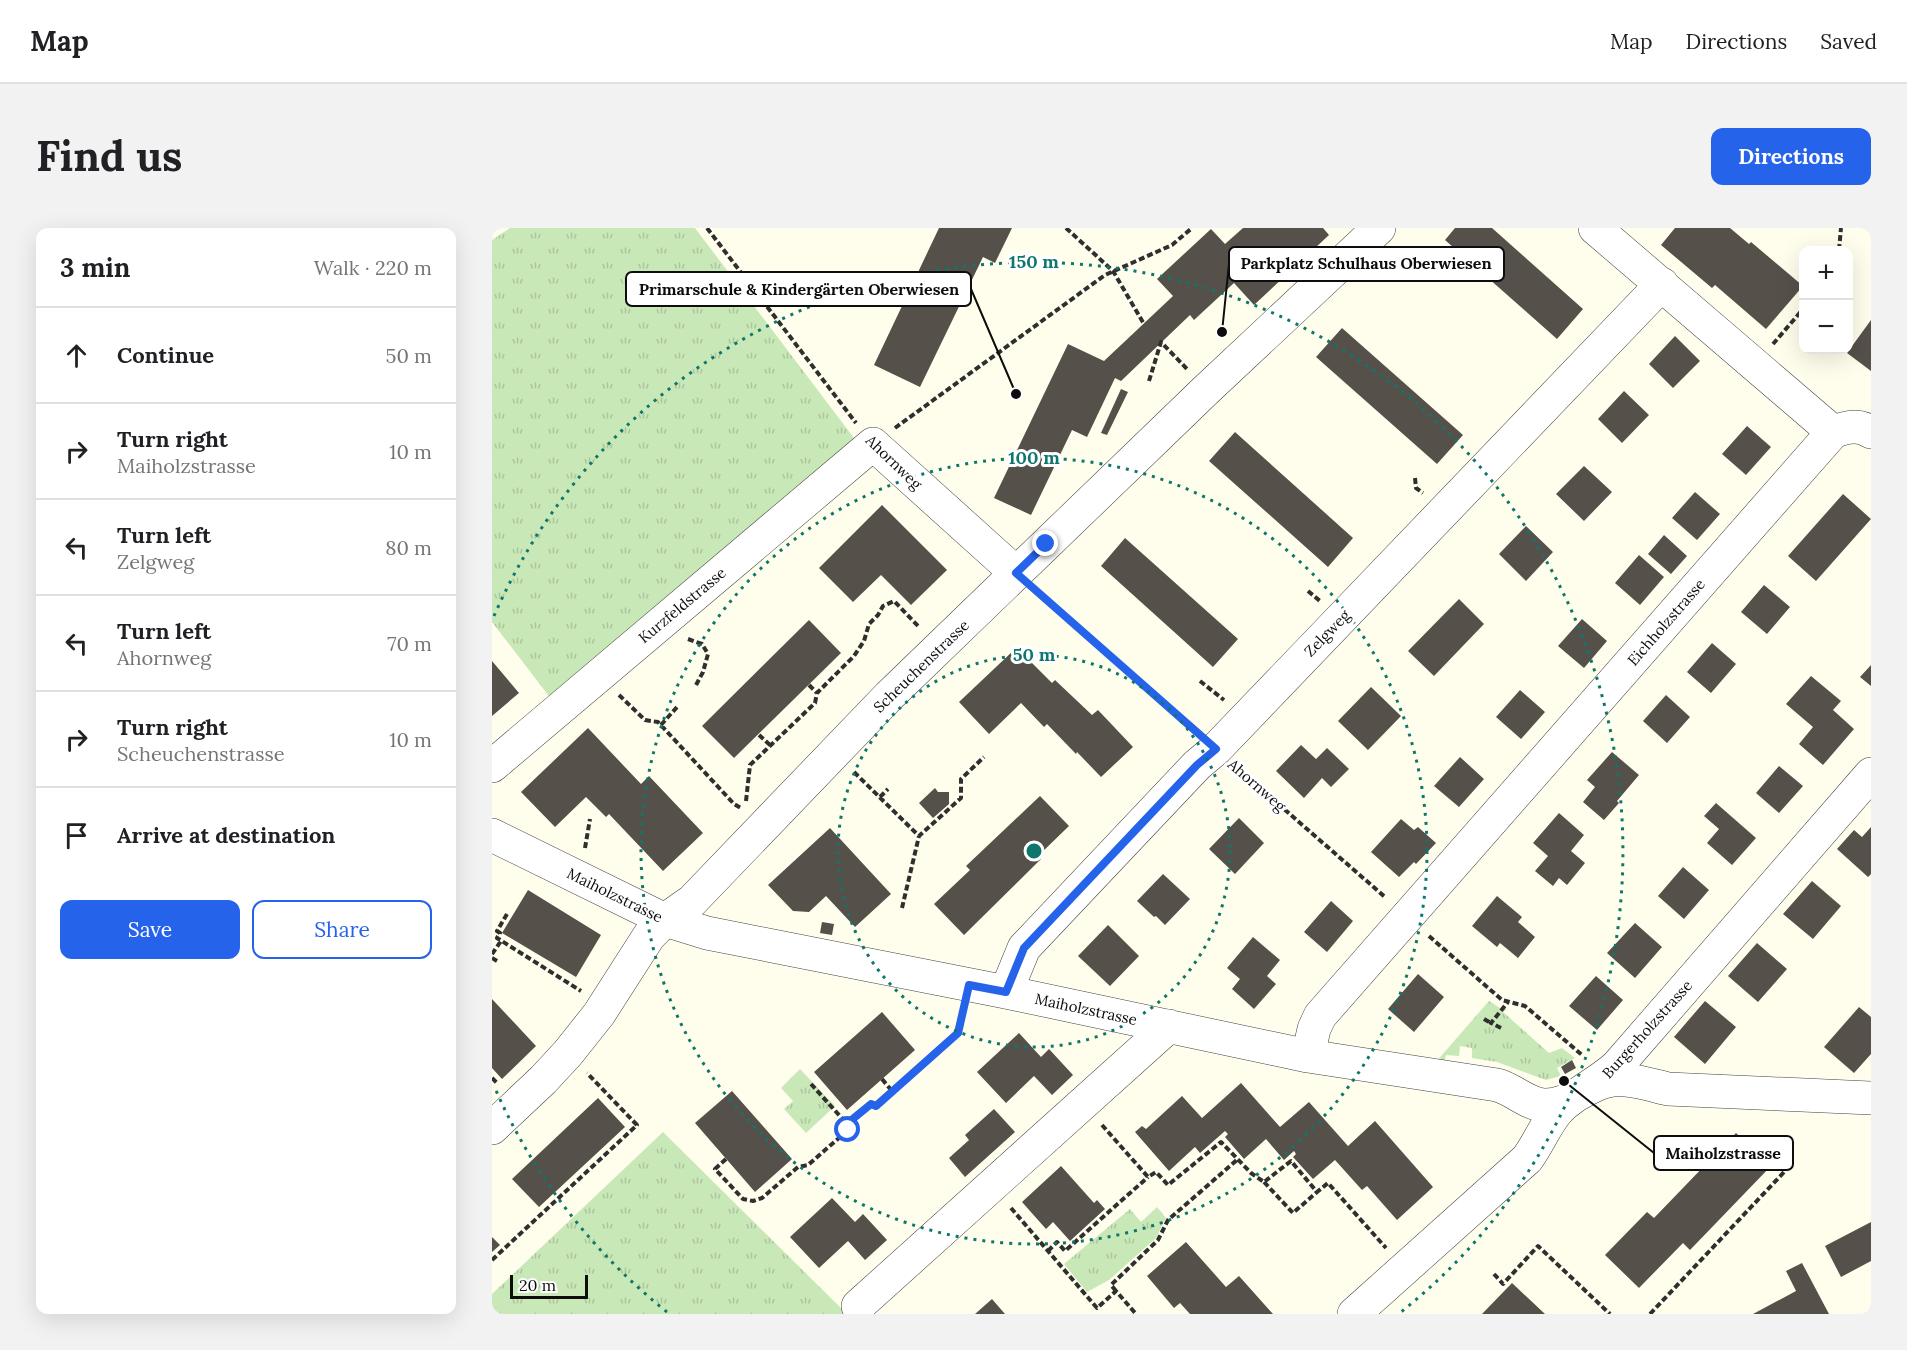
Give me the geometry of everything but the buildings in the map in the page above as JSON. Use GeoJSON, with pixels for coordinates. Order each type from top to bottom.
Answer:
{"type":"FeatureCollection","features":[{"type":"Feature","properties":{"kind":"street","name":"Scheuchenstrasse"},"geometry":{"type":"LineString","coordinates":[[492,1128],[568,1053],[605,1005],[649,936],[665,920],[692,901],[834,752],[1016,573],[1379,228]]}},
{"type":"Feature","properties":{"kind":"street"},"geometry":{"type":"LineString","coordinates":[[1595,228],[1833,432],[1851,426],[1868,429],[1871,432]]}},
{"type":"Feature","properties":{"kind":"street","name":"Zelgweg"},"geometry":{"type":"LineString","coordinates":[[1006,992],[1024,948],[1197,765],[1216,749],[1662,284]]}},
{"type":"Feature","properties":{"kind":"street","name":"Eichholzstrasse"},"geometry":{"type":"LineString","coordinates":[[1308,1056],[1314,1029],[1320,1017],[1833,432]]}},
{"type":"Feature","properties":{"kind":"street","name":"Ahornweg"},"geometry":{"type":"LineString","coordinates":[[873,444],[1016,573]]}},
{"type":"Feature","properties":{"kind":"street","name":"Kurzfeldstrasse"},"geometry":{"type":"LineString","coordinates":[[492,766],[873,444]]}},
{"type":"Feature","properties":{"kind":"street","name":"Burgerholzstrasse"},"geometry":{"type":"LineString","coordinates":[[1354,1314],[1527,1159],[1554,1116],[1617,1066],[1871,774]]}},
{"type":"Feature","properties":{"kind":"street","name":"Maiholzstrasse"},"geometry":{"type":"LineString","coordinates":[[492,835],[665,920],[707,933],[1006,992],[1308,1056],[1497,1085],[1508,1088],[1531,1102],[1541,1105],[1556,1104],[1574,1098],[1604,1082],[1620,1080],[1638,1081],[1668,1089],[1871,1098]]}},
{"type":"Feature","properties":{"kind":"street"},"geometry":{"type":"LineString","coordinates":[[858,1306],[1169,1026]]}},
{"type":"Feature","properties":{"kind":"path","name":"Ahornweg"},"geometry":{"type":"LineString","coordinates":[[707,228],[873,444]]}},
{"type":"Feature","properties":{"kind":"path"},"geometry":{"type":"LineString","coordinates":[[1066,228],[1113,271],[1144,324]]}},
{"type":"Feature","properties":{"kind":"path"},"geometry":{"type":"LineString","coordinates":[[873,444],[1064,304],[1113,271],[1172,245],[1192,228]]}},
{"type":"Feature","properties":{"kind":"path"},"geometry":{"type":"LineString","coordinates":[[1839,246],[1841,228]]}},
{"type":"Feature","properties":{"kind":"path"},"geometry":{"type":"LineString","coordinates":[[1755,364],[1799,313]]}},
{"type":"Feature","properties":{"kind":"path"},"geometry":{"type":"LineString","coordinates":[[1149,381],[1161,342]]}},
{"type":"Feature","properties":{"kind":"path","name":"Ahornweg"},"geometry":{"type":"LineString","coordinates":[[1016,573],[1502,1000],[1526,1006],[1583,1056],[1595,1063],[1617,1066]]}},
{"type":"Feature","properties":{"kind":"path"},"geometry":{"type":"LineString","coordinates":[[614,689],[645,720],[658,722],[734,804],[745,810],[750,765],[815,704],[817,693],[854,656],[864,641],[869,624],[879,615],[883,606],[894,601],[939,648]]}},
{"type":"Feature","properties":{"kind":"path"},"geometry":{"type":"LineString","coordinates":[[682,640],[689,639],[702,644],[708,654],[703,672],[695,687]]}},
{"type":"Feature","properties":{"kind":"path"},"geometry":{"type":"LineString","coordinates":[[809,685],[817,693]]}},
{"type":"Feature","properties":{"kind":"path"},"geometry":{"type":"LineString","coordinates":[[661,725],[677,707]]}},
{"type":"Feature","properties":{"kind":"path"},"geometry":{"type":"LineString","coordinates":[[759,735],[771,746]]}},
{"type":"Feature","properties":{"kind":"path"},"geometry":{"type":"LineString","coordinates":[[834,752],[919,836]]}},
{"type":"Feature","properties":{"kind":"path"},"geometry":{"type":"LineString","coordinates":[[902,908],[919,836],[961,798],[961,779],[984,757]]}},
{"type":"Feature","properties":{"kind":"path"},"geometry":{"type":"LineString","coordinates":[[880,797],[888,789]]}},
{"type":"Feature","properties":{"kind":"path"},"geometry":{"type":"LineString","coordinates":[[497,961],[492,956],[496,938],[500,933],[497,931],[507,914]]}},
{"type":"Feature","properties":{"kind":"path"},"geometry":{"type":"LineString","coordinates":[[496,938],[605,1005]]}},
{"type":"Feature","properties":{"kind":"path"},"geometry":{"type":"LineString","coordinates":[[726,1159],[715,1169],[743,1199],[753,1201],[762,1198],[798,1167],[808,1165],[848,1130],[849,1122],[871,1104],[876,1106],[958,1033],[969,985]]}},
{"type":"Feature","properties":{"kind":"path"},"geometry":{"type":"LineString","coordinates":[[1491,1023],[1508,1002]]}},
{"type":"Feature","properties":{"kind":"path"},"geometry":{"type":"LineString","coordinates":[[1484,1019],[1501,1028]]}},
{"type":"Feature","properties":{"kind":"path"},"geometry":{"type":"LineString","coordinates":[[492,1260],[637,1125],[568,1053]]}},
{"type":"Feature","properties":{"kind":"path"},"geometry":{"type":"LineString","coordinates":[[882,1079],[892,1091]]}},
{"type":"Feature","properties":{"kind":"path"},"geometry":{"type":"LineString","coordinates":[[812,1084],[849,1125]]}},
{"type":"Feature","properties":{"kind":"path"},"geometry":{"type":"LineString","coordinates":[[1101,1123],[1148,1177]]}},
{"type":"Feature","properties":{"kind":"path"},"geometry":{"type":"LineString","coordinates":[[1048,1251],[1058,1242],[1065,1251],[1148,1177],[1156,1172],[1167,1185],[1221,1142],[1293,1213],[1328,1183],[1405,1269]]}},
{"type":"Feature","properties":{"kind":"path"},"geometry":{"type":"LineString","coordinates":[[1136,1314],[1111,1285],[1158,1240],[1168,1220],[1238,1160]]}},
{"type":"Feature","properties":{"kind":"path"},"geometry":{"type":"LineString","coordinates":[[1264,1182],[1291,1161],[1317,1192]]}},
{"type":"Feature","properties":{"kind":"path"},"geometry":{"type":"LineString","coordinates":[[1650,1314],[1786,1170]]}},
{"type":"Feature","properties":{"kind":"path"},"geometry":{"type":"LineString","coordinates":[[1007,1204],[1097,1308],[1116,1291]]}},
{"type":"Feature","properties":{"kind":"path"},"geometry":{"type":"LineString","coordinates":[[1344,1213],[1350,1207]]}},
{"type":"Feature","properties":{"kind":"path"},"geometry":{"type":"LineString","coordinates":[[1494,1274],[1503,1284],[1538,1246],[1610,1314]]}},
{"type":"Feature","properties":{"kind":"green space"},"geometry":{"type":"Polygon","coordinates":[[[510,228],[695,228],[857,442],[555,704],[492,622],[492,240],[510,228]]]}},
{"type":"Feature","properties":{"kind":"green space"},"geometry":{"type":"Polygon","coordinates":[[[1489,1001],[1500,1008],[1507,1009],[1503,1012],[1549,1053],[1562,1048],[1575,1058],[1557,1068],[1561,1076],[1546,1080],[1497,1062],[1472,1058],[1472,1048],[1460,1046],[1459,1056],[1446,1055],[1444,1064],[1435,1063],[1489,1001]]]}},
{"type":"Feature","properties":{"kind":"green space"},"geometry":{"type":"Polygon","coordinates":[[[800,1069],[835,1106],[806,1133],[784,1109],[793,1101],[781,1088],[800,1069]]]}},
{"type":"Feature","properties":{"kind":"green space"},"geometry":{"type":"Polygon","coordinates":[[[663,1132],[847,1314],[492,1314],[492,1294],[663,1132]]]}},
{"type":"Feature","properties":{"kind":"green space"},"geometry":{"type":"Polygon","coordinates":[[[1157,1207],[1166,1218],[1156,1238],[1109,1280],[1087,1292],[1064,1264],[1130,1209],[1141,1222],[1157,1207]]]}},
{"type":"Feature","properties":{"kind":"place","name":"Parkplatz Schulhaus Oberwiesen"},"geometry":{"type":"Point","coordinates":[1222,332]}},
{"type":"Feature","properties":{"kind":"place","name":"Primarschule & Kindergärten Oberwiesen"},"geometry":{"type":"Point","coordinates":[1016,394]}},
{"type":"Feature","properties":{"kind":"place","name":"Maiholzstrasse"},"geometry":{"type":"Point","coordinates":[1564,1081]}},
{"type":"Feature","properties":{"kind":"route"},"geometry":{"type":"LineString","coordinates":[[848,1130],[849,1122],[871,1104],[876,1106],[958,1033],[969,985],[1006,992],[1024,948],[1197,765],[1216,749],[1016,573],[1046,544]]}}]}
